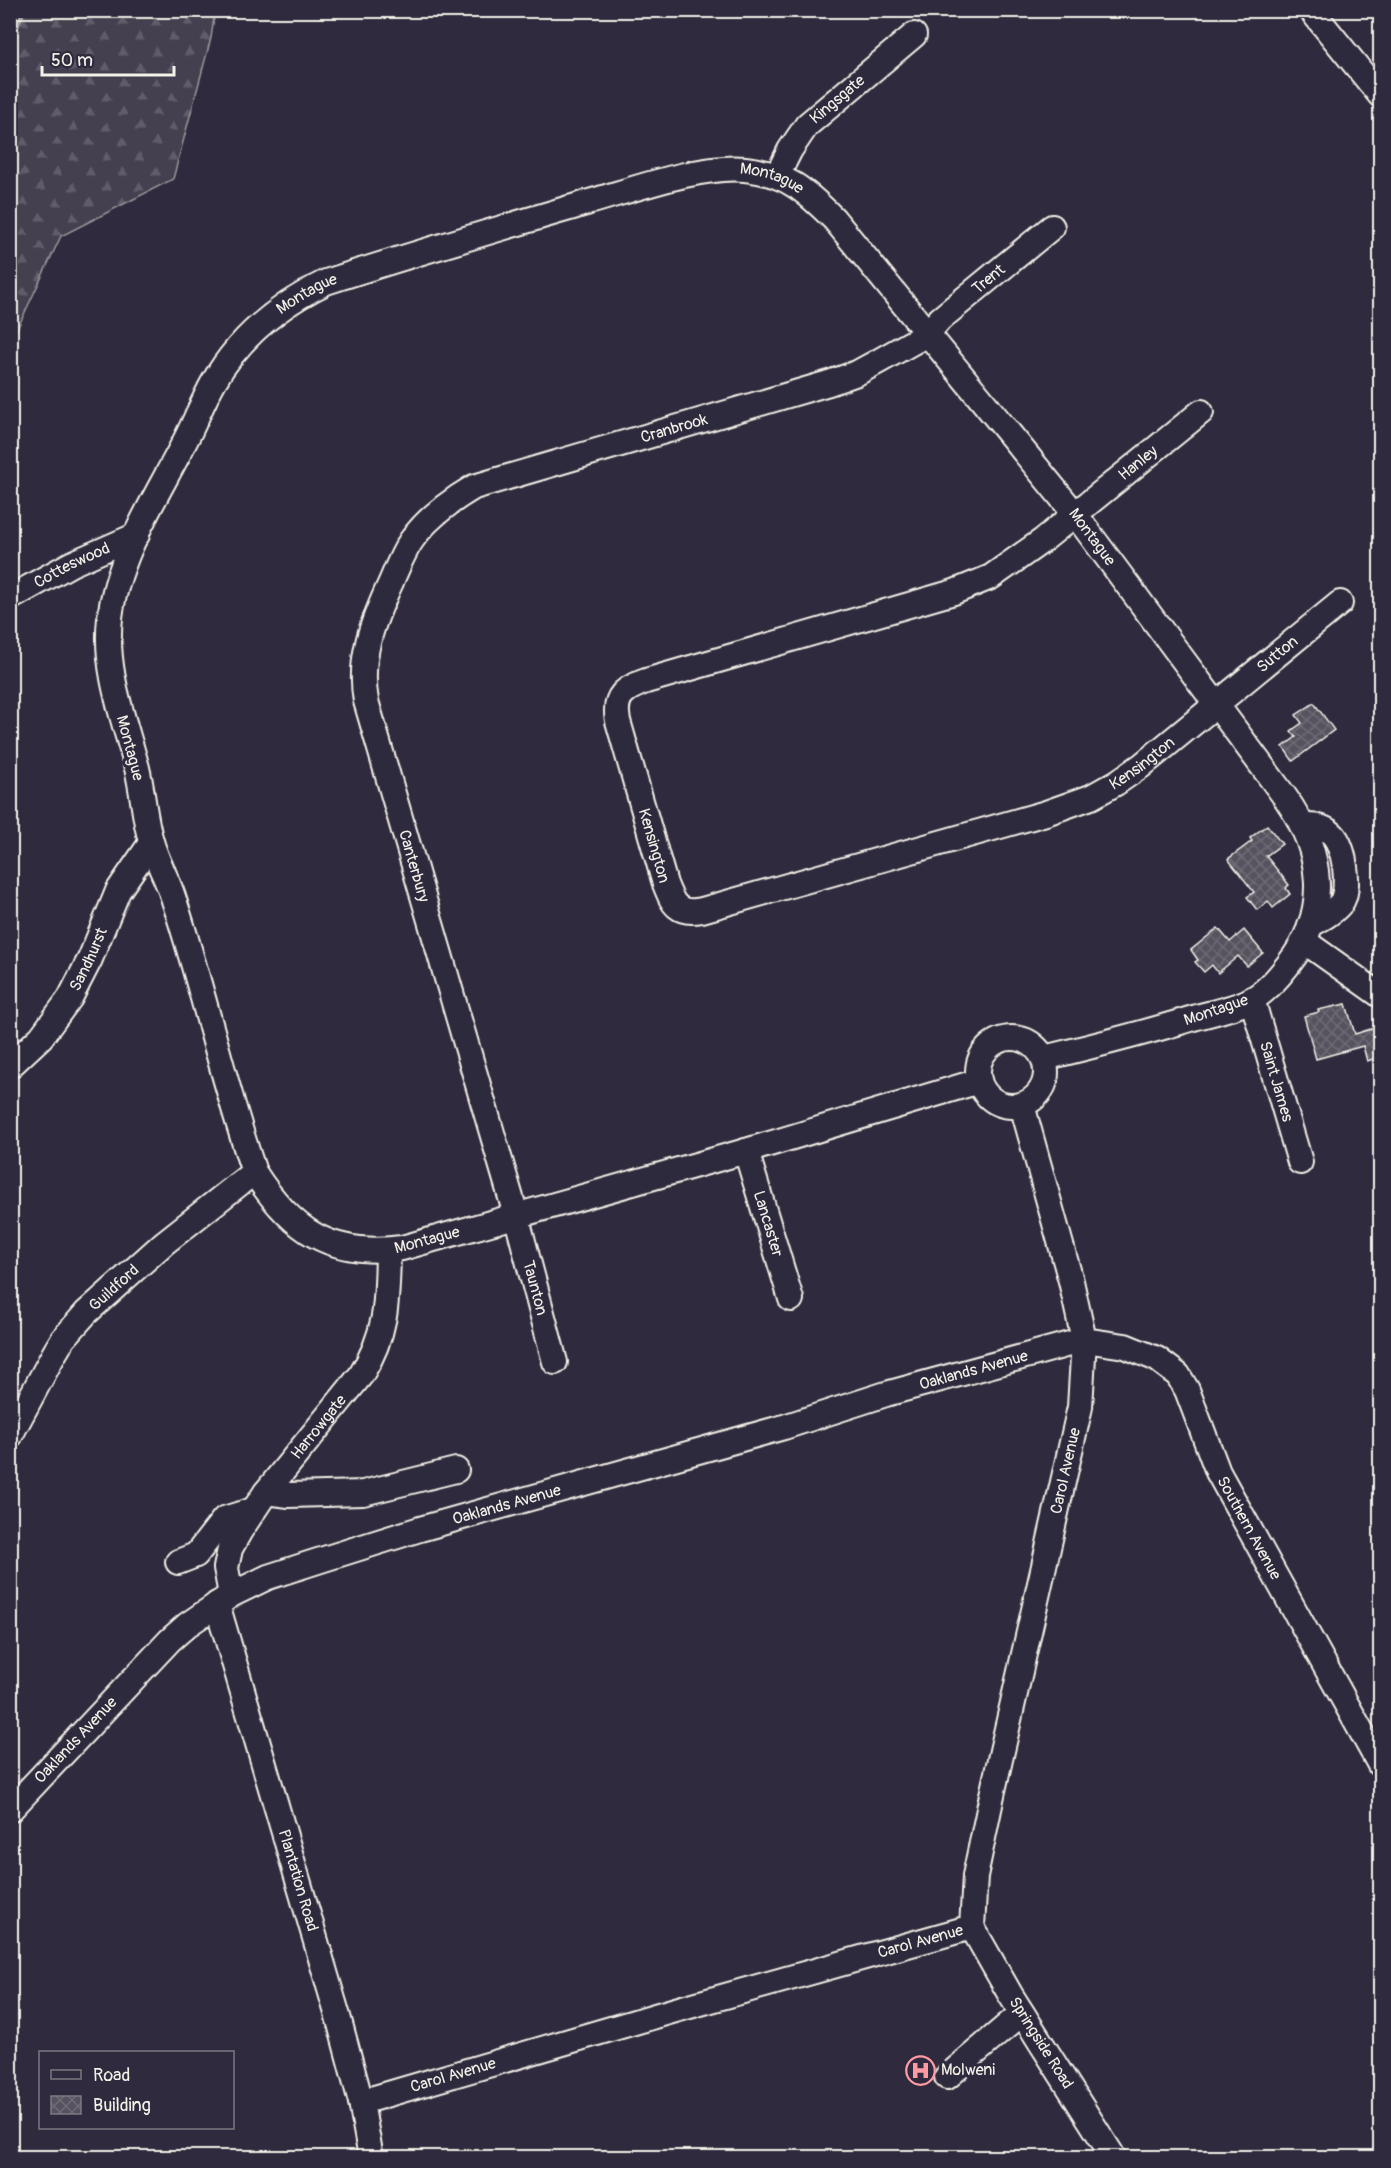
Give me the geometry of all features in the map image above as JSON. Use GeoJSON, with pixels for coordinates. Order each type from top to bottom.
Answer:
{"type":"FeatureCollection","features":[{"type":"Feature","properties":{"kind":"street"},"geometry":{"type":"LineString","coordinates":[[1311,10],[1380,95]]}},
{"type":"Feature","properties":{"kind":"street","name":"Kingsgate"},"geometry":{"type":"LineString","coordinates":[[777,176],[790,150],[807,125],[914,35]]}},
{"type":"Feature","properties":{"kind":"street","name":"Montague"},"geometry":{"type":"LineString","coordinates":[[980,1081],[746,1151],[402,1248],[364,1251],[337,1245],[300,1227],[269,1196],[254,1172],[172,895],[151,843],[137,770],[115,693],[109,640],[110,616],[115,592],[136,535],[213,382],[233,353],[259,324],[307,291],[326,282],[380,264],[701,171],[745,168],[777,176],[808,193],[834,219],[1075,514],[1285,797],[1303,826],[1313,852],[1317,872],[1317,898],[1307,933],[1297,954],[1278,977],[1252,999],[1150,1031],[1044,1058]]}},
{"type":"Feature","properties":{"kind":"street","name":"Trent"},"geometry":{"type":"LineString","coordinates":[[927,334],[940,319],[1052,227]]}},
{"type":"Feature","properties":{"kind":"street","name":"Cranbrook"},"geometry":{"type":"LineString","coordinates":[[425,525],[453,501],[482,484],[829,383],[857,373],[927,334]]}},
{"type":"Feature","properties":{"kind":"street","name":"Hanley"},"geometry":{"type":"LineString","coordinates":[[1075,514],[1201,412]]}},
{"type":"Feature","properties":{"kind":"street","name":"Kensington"},"geometry":{"type":"LineString","coordinates":[[1075,514],[1042,541],[991,577],[954,592],[629,687],[622,694],[617,705],[618,720],[665,884],[673,903],[676,907],[686,911],[702,910],[1069,805],[1091,797],[1116,783],[1216,706]]}},
{"type":"Feature","properties":{"kind":"street","name":"Canterbury"},"geometry":{"type":"LineString","coordinates":[[425,525],[411,540],[374,620],[363,658],[363,686],[516,1215]]}},
{"type":"Feature","properties":{"kind":"street","name":"Cotteswood"},"geometry":{"type":"LineString","coordinates":[[10,598],[71,564],[136,535]]}},
{"type":"Feature","properties":{"kind":"street","name":"Sutton"},"geometry":{"type":"LineString","coordinates":[[1216,706],[1340,603]]}},
{"type":"Feature","properties":{"kind":"street","name":"Sandhurst"},"geometry":{"type":"LineString","coordinates":[[10,1066],[41,1037],[70,998],[90,959],[118,891],[151,843]]}},
{"type":"Feature","properties":{"kind":"street"},"geometry":{"type":"LineString","coordinates":[[1307,933],[1380,995]]}},
{"type":"Feature","properties":{"kind":"street","name":"Saint James"},"geometry":{"type":"LineString","coordinates":[[1252,999],[1300,1162]]}},
{"type":"Feature","properties":{"kind":"street"},"geometry":{"type":"LineString","coordinates":[[1006,1038],[1028,1041],[1044,1058],[1045,1081],[1032,1100],[1022,1105],[1000,1104],[991,1099],[984,1091],[980,1081],[978,1070],[987,1049],[995,1042],[1006,1038]]}},
{"type":"Feature","properties":{"kind":"street","name":"Carol Avenue"},"geometry":{"type":"LineString","coordinates":[[361,2102],[972,1927],[975,1876],[1080,1407],[1084,1340],[1071,1281],[1022,1105]]}},
{"type":"Feature","properties":{"kind":"street","name":"Lancaster"},"geometry":{"type":"LineString","coordinates":[[746,1151],[790,1299]]}},
{"type":"Feature","properties":{"kind":"street","name":"Guildford"},"geometry":{"type":"LineString","coordinates":[[10,1436],[63,1339],[86,1313],[164,1244],[254,1172]]}},
{"type":"Feature","properties":{"kind":"street","name":"Taunton"},"geometry":{"type":"LineString","coordinates":[[516,1215],[555,1362]]}},
{"type":"Feature","properties":{"kind":"street","name":"Harrowgate"},"geometry":{"type":"LineString","coordinates":[[224,1600],[228,1557],[240,1531],[260,1501],[362,1375],[380,1340],[386,1304],[388,1250]]}},
{"type":"Feature","properties":{"kind":"street","name":"Oaklands Avenue"},"geometry":{"type":"LineString","coordinates":[[10,1810],[170,1640],[187,1625],[224,1600],[268,1577],[420,1529],[772,1430],[907,1388],[1084,1340]]}},
{"type":"Feature","properties":{"kind":"street","name":"Southern Avenue"},"geometry":{"type":"LineString","coordinates":[[1084,1340],[1125,1346],[1157,1359],[1178,1375],[1187,1390],[1218,1472],[1380,1765]]}},
{"type":"Feature","properties":{"kind":"street"},"geometry":{"type":"LineString","coordinates":[[178,1562],[189,1559],[201,1550],[224,1519],[260,1501],[289,1495],[363,1493],[456,1470]]}},
{"type":"Feature","properties":{"kind":"street","name":"Plantation Road"},"geometry":{"type":"LineString","coordinates":[[224,1600],[361,2102],[371,2157]]}},
{"type":"Feature","properties":{"kind":"street","name":"Springside Road"},"geometry":{"type":"LineString","coordinates":[[972,1927],[1022,2013],[1114,2157]]}},
{"type":"Feature","properties":{"kind":"street"},"geometry":{"type":"LineString","coordinates":[[947,2077],[1022,2013]]}},
{"type":"Feature","properties":{"kind":"green space"},"geometry":{"type":"Polygon","coordinates":[[[11,10],[215,11],[211,38],[173,179],[61,236],[11,342],[11,10]]]}},
{"type":"Feature","properties":{"kind":"building"},"geometry":{"type":"Polygon","coordinates":[[[1314,703],[1334,730],[1293,761],[1283,747],[1296,737],[1291,731],[1302,723],[1296,715],[1314,703]]]}},
{"type":"Feature","properties":{"kind":"building"},"geometry":{"type":"Polygon","coordinates":[[[1267,825],[1282,844],[1266,856],[1289,885],[1286,888],[1290,894],[1273,908],[1268,901],[1257,910],[1247,897],[1254,892],[1228,859],[1252,841],[1250,838],[1267,825]]]}},
{"type":"Feature","properties":{"kind":"building"},"geometry":{"type":"Polygon","coordinates":[[[1218,928],[1230,942],[1244,930],[1263,953],[1247,966],[1238,956],[1218,973],[1212,965],[1204,972],[1195,962],[1198,960],[1191,950],[1218,928]]]}},
{"type":"Feature","properties":{"kind":"building"},"geometry":{"type":"Polygon","coordinates":[[[1346,1004],[1355,1034],[1380,1026],[1380,1057],[1367,1061],[1363,1046],[1316,1059],[1304,1016],[1319,1012],[1318,1010],[1346,1004]]]}},
{"type":"Feature","properties":{"kind":"waterway"},"geometry":{"type":"LineString","coordinates":[[10,40],[24,10]]}},
{"type":"Feature","properties":{"kind":"place","name":"Molweni"},"geometry":{"type":"Point","coordinates":[920,2070]}}]}
